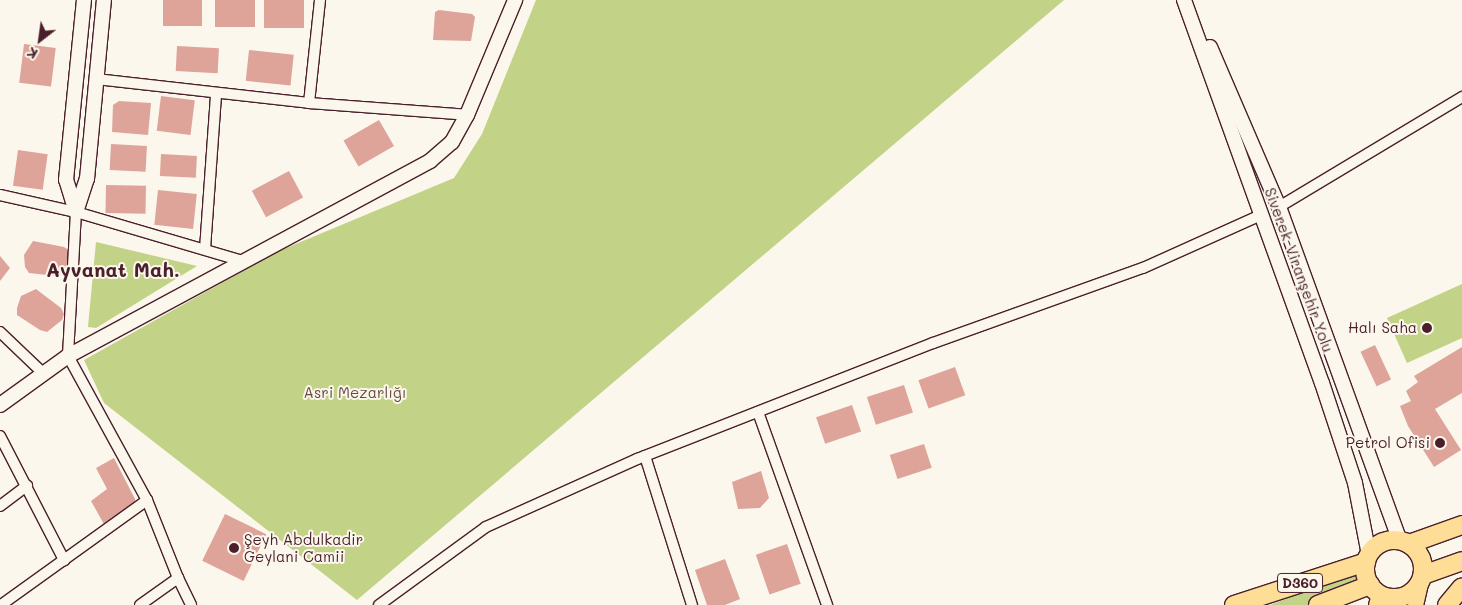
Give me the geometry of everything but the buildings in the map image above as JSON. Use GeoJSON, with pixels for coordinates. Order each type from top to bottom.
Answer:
{"type":"FeatureCollection","features":[{"type":"Feature","properties":{"kind":"highway"},"geometry":{"type":"LineString","coordinates":[[1404,543],[1421,558],[1421,579],[1414,591],[1397,598],[1375,595],[1366,574],[1368,559],[1382,543],[1404,543],[1462,525]]}},
{"type":"Feature","properties":{"kind":"highway","name":"D360"},"geometry":{"type":"LineString","coordinates":[[1234,605],[1368,559]]}},
{"type":"Feature","properties":{"kind":"highway"},"geometry":{"type":"LineString","coordinates":[[1421,579],[1462,561]]}},
{"type":"Feature","properties":{"kind":"highway"},"geometry":{"type":"LineString","coordinates":[[1447,605],[1462,587]]}},
{"type":"Feature","properties":{"kind":"highway","name":"D360"},"geometry":{"type":"LineString","coordinates":[[1318,605],[1375,595]]}},
{"type":"Feature","properties":{"kind":"main road"},"geometry":{"type":"LineString","coordinates":[[76,212],[66,180],[84,0]]}},
{"type":"Feature","properties":{"kind":"main road"},"geometry":{"type":"LineString","coordinates":[[76,212],[87,179],[104,0]]}},
{"type":"Feature","properties":{"kind":"main road"},"geometry":{"type":"LineString","coordinates":[[0,406],[68,356],[430,161],[452,142],[467,115],[515,0]]}},
{"type":"Feature","properties":{"kind":"main road","name":"Siverek-Viranşehir Yolu"},"geometry":{"type":"LineString","coordinates":[[1186,0],[1279,207],[1404,543]]}},
{"type":"Feature","properties":{"kind":"main road","name":"Siverek-Viranşehir Yolu"},"geometry":{"type":"LineString","coordinates":[[1186,0],[1356,483],[1368,559]]}},
{"type":"Feature","properties":{"kind":"main road"},"geometry":{"type":"LineString","coordinates":[[1415,605],[1421,579]]}},
{"type":"Feature","properties":{"kind":"street"},"geometry":{"type":"LineString","coordinates":[[309,104],[320,0]]}},
{"type":"Feature","properties":{"kind":"street"},"geometry":{"type":"LineString","coordinates":[[96,79],[309,104],[467,115]]}},
{"type":"Feature","properties":{"kind":"street"},"geometry":{"type":"LineString","coordinates":[[204,249],[216,94]]}},
{"type":"Feature","properties":{"kind":"street"},"geometry":{"type":"LineString","coordinates":[[1279,207],[1462,97]]}},
{"type":"Feature","properties":{"kind":"street"},"geometry":{"type":"LineString","coordinates":[[0,195],[76,212],[242,261]]}},
{"type":"Feature","properties":{"kind":"street"},"geometry":{"type":"LineString","coordinates":[[76,212],[68,356],[147,500],[178,578],[191,605]]}},
{"type":"Feature","properties":{"kind":"street"},"geometry":{"type":"LineString","coordinates":[[379,605],[486,527],[645,456],[933,343],[1143,268],[1261,215]]}},
{"type":"Feature","properties":{"kind":"street"},"geometry":{"type":"LineString","coordinates":[[0,332],[44,374]]}},
{"type":"Feature","properties":{"kind":"street"},"geometry":{"type":"LineString","coordinates":[[758,412],[827,605]]}},
{"type":"Feature","properties":{"kind":"street"},"geometry":{"type":"LineString","coordinates":[[0,436],[64,560]]}},
{"type":"Feature","properties":{"kind":"street"},"geometry":{"type":"LineString","coordinates":[[645,456],[692,605]]}},
{"type":"Feature","properties":{"kind":"street"},"geometry":{"type":"LineString","coordinates":[[0,506],[27,486]]}},
{"type":"Feature","properties":{"kind":"street"},"geometry":{"type":"LineString","coordinates":[[1,605],[147,500]]}},
{"type":"Feature","properties":{"kind":"street"},"geometry":{"type":"LineString","coordinates":[[140,605],[178,578]]}},
{"type":"Feature","properties":{"kind":"green space","name":"Asri Mezarlığı"},"geometry":{"type":"Polygon","coordinates":[[[536,0],[1064,0],[357,600],[104,403],[84,360],[279,251],[454,178],[482,134],[536,0]]]}},
{"type":"Feature","properties":{"kind":"green space"},"geometry":{"type":"Polygon","coordinates":[[[96,242],[197,266],[96,328],[88,327],[96,242]]]}},
{"type":"Feature","properties":{"kind":"green space","name":"Halı Saha"},"geometry":{"type":"Polygon","coordinates":[[[1462,284],[1462,338],[1407,363],[1387,318],[1462,284]]]}},
{"type":"Feature","properties":{"kind":"green space"},"geometry":{"type":"Polygon","coordinates":[[[1359,570],[1361,587],[1309,605],[1270,605],[1359,570]]]}},
{"type":"Feature","properties":{"kind":"place","name":"Halı Saha"},"geometry":{"type":"Point","coordinates":[1427,328]}},
{"type":"Feature","properties":{"kind":"place","name":"Petrol Ofisi"},"geometry":{"type":"Point","coordinates":[1440,443]}},
{"type":"Feature","properties":{"kind":"place","name":"Şeyh Abdulkadir Geylani Camii"},"geometry":{"type":"Point","coordinates":[234,548]}},
{"type":"Feature","properties":{"kind":"district","name":"Ayvanat Mah."},"geometry":{"type":"Point","coordinates":[113,269]}}]}
